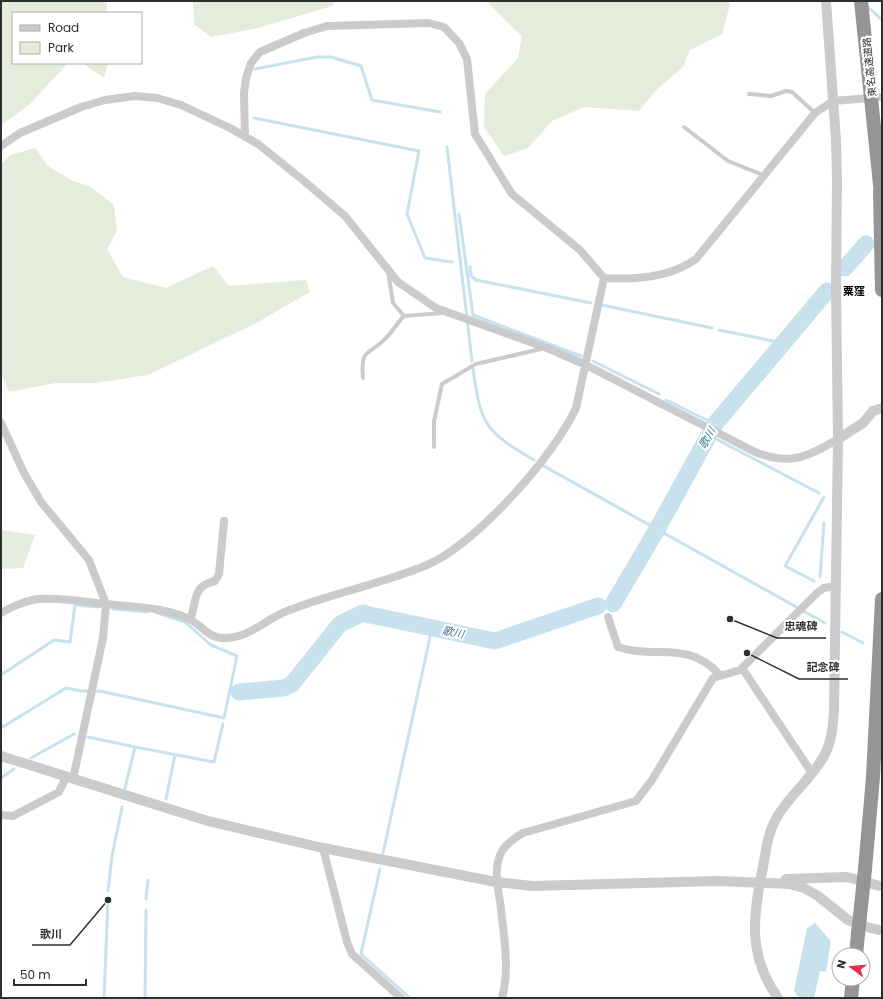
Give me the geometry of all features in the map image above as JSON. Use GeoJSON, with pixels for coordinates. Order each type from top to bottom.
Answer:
{"type":"FeatureCollection","features":[{"type":"Feature","properties":{"kind":"highway","name":"東名高速道路"},"geometry":{"type":"LineString","coordinates":[[861,1],[882,204]]}},
{"type":"Feature","properties":{"kind":"highway"},"geometry":{"type":"LineString","coordinates":[[880,175],[882,290]]}},
{"type":"Feature","properties":{"kind":"highway"},"geometry":{"type":"LineString","coordinates":[[857,947],[873,777],[882,599]]}},
{"type":"Feature","properties":{"kind":"highway"},"geometry":{"type":"LineString","coordinates":[[851,998],[852,987]]}},
{"type":"Feature","properties":{"kind":"street"},"geometry":{"type":"LineString","coordinates":[[778,998],[766,979],[757,954],[754,921],[768,840],[776,818],[785,804],[812,773],[824,755],[832,731],[838,439],[836,140],[826,1]]}},
{"type":"Feature","properties":{"kind":"street"},"geometry":{"type":"LineString","coordinates":[[245,137],[244,93],[246,78],[251,62],[260,52],[304,33],[327,26],[429,23],[444,26],[460,43],[467,59],[475,134],[512,194],[580,250],[604,278],[630,280],[684,268],[696,259],[763,175],[816,113],[833,101],[882,97]]}},
{"type":"Feature","properties":{"kind":"street"},"geometry":{"type":"LineString","coordinates":[[1,146],[20,133],[81,107],[105,100],[135,96],[157,98],[181,105],[258,144],[304,181],[345,216],[388,271],[415,295],[448,313],[547,348],[586,365],[755,452],[775,460],[800,457],[816,452],[863,423],[873,411],[882,408]]}},
{"type":"Feature","properties":{"kind":"street"},"geometry":{"type":"LineString","coordinates":[[1,613],[37,599],[59,599],[150,608],[190,619],[209,635],[225,638],[247,635],[286,611],[428,564],[450,552],[467,541],[498,510],[542,461],[568,425],[576,408],[604,278]]}},
{"type":"Feature","properties":{"kind":"street"},"geometry":{"type":"LineString","coordinates":[[1,423],[24,473],[41,502],[89,560],[106,604],[100,653],[69,778],[59,792],[13,816],[1,816]]}},
{"type":"Feature","properties":{"kind":"street"},"geometry":{"type":"LineString","coordinates":[[190,619],[196,592],[204,584],[215,581],[219,574],[224,521]]}},
{"type":"Feature","properties":{"kind":"street"},"geometry":{"type":"LineString","coordinates":[[502,998],[505,989],[506,970],[501,907],[496,882],[502,851],[514,838],[541,827],[636,801],[652,780],[713,678],[720,675],[727,675],[742,668],[821,590],[835,586]]}},
{"type":"Feature","properties":{"kind":"street"},"geometry":{"type":"LineString","coordinates":[[608,617],[618,646],[631,651],[685,653],[700,658],[720,675]]}},
{"type":"Feature","properties":{"kind":"street"},"geometry":{"type":"LineString","coordinates":[[742,668],[812,773]]}},
{"type":"Feature","properties":{"kind":"street"},"geometry":{"type":"LineString","coordinates":[[1,756],[208,821],[323,848],[496,882],[532,886],[718,881],[789,884],[804,888],[818,896],[848,920],[880,930]]}},
{"type":"Feature","properties":{"kind":"street"},"geometry":{"type":"LineString","coordinates":[[323,848],[347,942],[352,954],[401,998]]}},
{"type":"Feature","properties":{"kind":"street"},"geometry":{"type":"LineString","coordinates":[[760,882],[847,877],[860,879],[880,886]]}},
{"type":"Feature","properties":{"kind":"lane"},"geometry":{"type":"LineString","coordinates":[[749,94],[771,96],[786,91],[792,92],[816,113]]}},
{"type":"Feature","properties":{"kind":"lane"},"geometry":{"type":"LineString","coordinates":[[684,127],[728,161],[763,175]]}},
{"type":"Feature","properties":{"kind":"lane"},"geometry":{"type":"LineString","coordinates":[[388,271],[389,288],[393,303],[404,316]]}},
{"type":"Feature","properties":{"kind":"lane"},"geometry":{"type":"LineString","coordinates":[[363,378],[363,360],[366,353],[385,340],[404,316],[448,313]]}},
{"type":"Feature","properties":{"kind":"lane"},"geometry":{"type":"LineString","coordinates":[[434,447],[434,421],[442,384],[476,364],[547,348]]}},
{"type":"Feature","properties":{"kind":"green space"},"geometry":{"type":"Polygon","coordinates":[[[1,1],[107,1],[107,12],[12,12],[12,64],[67,64],[30,104],[1,125],[1,1]]]}},
{"type":"Feature","properties":{"kind":"green space"},"geometry":{"type":"Polygon","coordinates":[[[193,1],[335,1],[332,6],[258,28],[211,37],[194,24],[193,1]]]}},
{"type":"Feature","properties":{"kind":"green space"},"geometry":{"type":"Polygon","coordinates":[[[486,1],[731,1],[722,34],[690,50],[683,67],[655,91],[639,111],[584,107],[552,121],[528,148],[504,156],[484,127],[485,94],[518,58],[522,36],[486,1]]]}},
{"type":"Feature","properties":{"kind":"green space"},"geometry":{"type":"Polygon","coordinates":[[[83,64],[108,64],[104,78],[83,64]]]}},
{"type":"Feature","properties":{"kind":"green space"},"geometry":{"type":"Polygon","coordinates":[[[35,148],[48,166],[73,181],[91,187],[114,205],[117,231],[107,249],[123,277],[166,288],[213,266],[229,286],[306,280],[310,292],[258,322],[148,375],[95,383],[55,383],[9,392],[1,374],[1,164],[10,155],[35,148]]]}},
{"type":"Feature","properties":{"kind":"green space"},"geometry":{"type":"Polygon","coordinates":[[[1,530],[35,535],[23,568],[1,569],[1,530]]]}},
{"type":"Feature","properties":{"kind":"water"},"geometry":{"type":"Polygon","coordinates":[[[815,923],[831,941],[826,972],[820,971],[814,998],[799,998],[794,991],[807,928],[815,923]]]}},
{"type":"Feature","properties":{"kind":"waterway"},"geometry":{"type":"LineString","coordinates":[[867,6],[882,20]]}},
{"type":"Feature","properties":{"kind":"waterway"},"geometry":{"type":"LineString","coordinates":[[255,69],[317,57],[331,57],[361,66],[372,100],[440,112]]}},
{"type":"Feature","properties":{"kind":"waterway"},"geometry":{"type":"LineString","coordinates":[[254,118],[419,151],[407,214],[425,258],[452,262]]}},
{"type":"Feature","properties":{"kind":"waterway"},"geometry":{"type":"LineString","coordinates":[[447,147],[472,361]]}},
{"type":"Feature","properties":{"kind":"waterway"},"geometry":{"type":"LineString","coordinates":[[459,214],[473,315],[581,356]]}},
{"type":"Feature","properties":{"kind":"waterway","name":"歌川"},"geometry":{"type":"LineString","coordinates":[[845,268],[866,244]]}},
{"type":"Feature","properties":{"kind":"waterway"},"geometry":{"type":"LineString","coordinates":[[470,267],[471,276],[476,280],[591,303]]}},
{"type":"Feature","properties":{"kind":"waterway","name":"歌川"},"geometry":{"type":"LineString","coordinates":[[613,604],[655,533],[715,424],[827,291]]}},
{"type":"Feature","properties":{"kind":"waterway"},"geometry":{"type":"LineString","coordinates":[[602,305],[712,328]]}},
{"type":"Feature","properties":{"kind":"waterway"},"geometry":{"type":"LineString","coordinates":[[719,330],[783,343]]}},
{"type":"Feature","properties":{"kind":"waterway"},"geometry":{"type":"LineString","coordinates":[[593,361],[659,394]]}},
{"type":"Feature","properties":{"kind":"waterway"},"geometry":{"type":"LineString","coordinates":[[473,369],[479,403],[488,425],[505,442],[534,460]]}},
{"type":"Feature","properties":{"kind":"waterway"},"geometry":{"type":"LineString","coordinates":[[666,400],[715,424]]}},
{"type":"Feature","properties":{"kind":"waterway"},"geometry":{"type":"LineString","coordinates":[[716,439],[819,493]]}},
{"type":"Feature","properties":{"kind":"waterway"},"geometry":{"type":"LineString","coordinates":[[542,465],[825,623]]}},
{"type":"Feature","properties":{"kind":"waterway"},"geometry":{"type":"LineString","coordinates":[[814,581],[785,566],[824,497]]}},
{"type":"Feature","properties":{"kind":"waterway"},"geometry":{"type":"LineString","coordinates":[[820,577],[824,523]]}},
{"type":"Feature","properties":{"kind":"waterway"},"geometry":{"type":"LineString","coordinates":[[1,675],[54,640],[70,642],[75,605],[98,607]]}},
{"type":"Feature","properties":{"kind":"waterway","name":"歌川"},"geometry":{"type":"LineString","coordinates":[[375,616],[495,641],[598,606]]}},
{"type":"Feature","properties":{"kind":"waterway"},"geometry":{"type":"LineString","coordinates":[[113,609],[147,612]]}},
{"type":"Feature","properties":{"kind":"waterway"},"geometry":{"type":"LineString","coordinates":[[1,728],[66,688],[82,691],[100,691],[224,718],[237,656],[211,645],[185,622],[157,613]]}},
{"type":"Feature","properties":{"kind":"waterway","name":"歌川"},"geometry":{"type":"LineString","coordinates":[[239,692],[284,688],[292,684],[340,624],[363,613],[370,615]]}},
{"type":"Feature","properties":{"kind":"waterway"},"geometry":{"type":"LineString","coordinates":[[383,853],[432,628]]}},
{"type":"Feature","properties":{"kind":"waterway"},"geometry":{"type":"LineString","coordinates":[[842,632],[863,643]]}},
{"type":"Feature","properties":{"kind":"waterway","name":"歌川"},"geometry":{"type":"LineString","coordinates":[[125,788],[135,747],[214,762],[223,724]]}},
{"type":"Feature","properties":{"kind":"waterway"},"geometry":{"type":"LineString","coordinates":[[31,758],[74,734]]}},
{"type":"Feature","properties":{"kind":"waterway"},"geometry":{"type":"LineString","coordinates":[[88,737],[135,747]]}},
{"type":"Feature","properties":{"kind":"waterway"},"geometry":{"type":"LineString","coordinates":[[166,799],[175,755]]}},
{"type":"Feature","properties":{"kind":"waterway"},"geometry":{"type":"LineString","coordinates":[[1,778],[14,769]]}},
{"type":"Feature","properties":{"kind":"waterway","name":"歌川"},"geometry":{"type":"LineString","coordinates":[[108,891],[112,856],[122,807]]}},
{"type":"Feature","properties":{"kind":"waterway"},"geometry":{"type":"LineString","coordinates":[[380,869],[361,954],[410,998]]}},
{"type":"Feature","properties":{"kind":"waterway"},"geometry":{"type":"LineString","coordinates":[[146,899],[148,880]]}},
{"type":"Feature","properties":{"kind":"waterway","name":"歌川"},"geometry":{"type":"LineString","coordinates":[[104,998],[108,900]]}},
{"type":"Feature","properties":{"kind":"waterway"},"geometry":{"type":"LineString","coordinates":[[145,998],[146,910]]}},
{"type":"Feature","properties":{"kind":"place","name":"忠魂碑"},"geometry":{"type":"Point","coordinates":[730,619]}},
{"type":"Feature","properties":{"kind":"place","name":"記念碑"},"geometry":{"type":"Point","coordinates":[747,653]}},
{"type":"Feature","properties":{"kind":"place","name":"歌川"},"geometry":{"type":"Point","coordinates":[108,900]}},
{"type":"Feature","properties":{"kind":"district","name":"粟窪"},"geometry":{"type":"Point","coordinates":[854,291]}}]}
